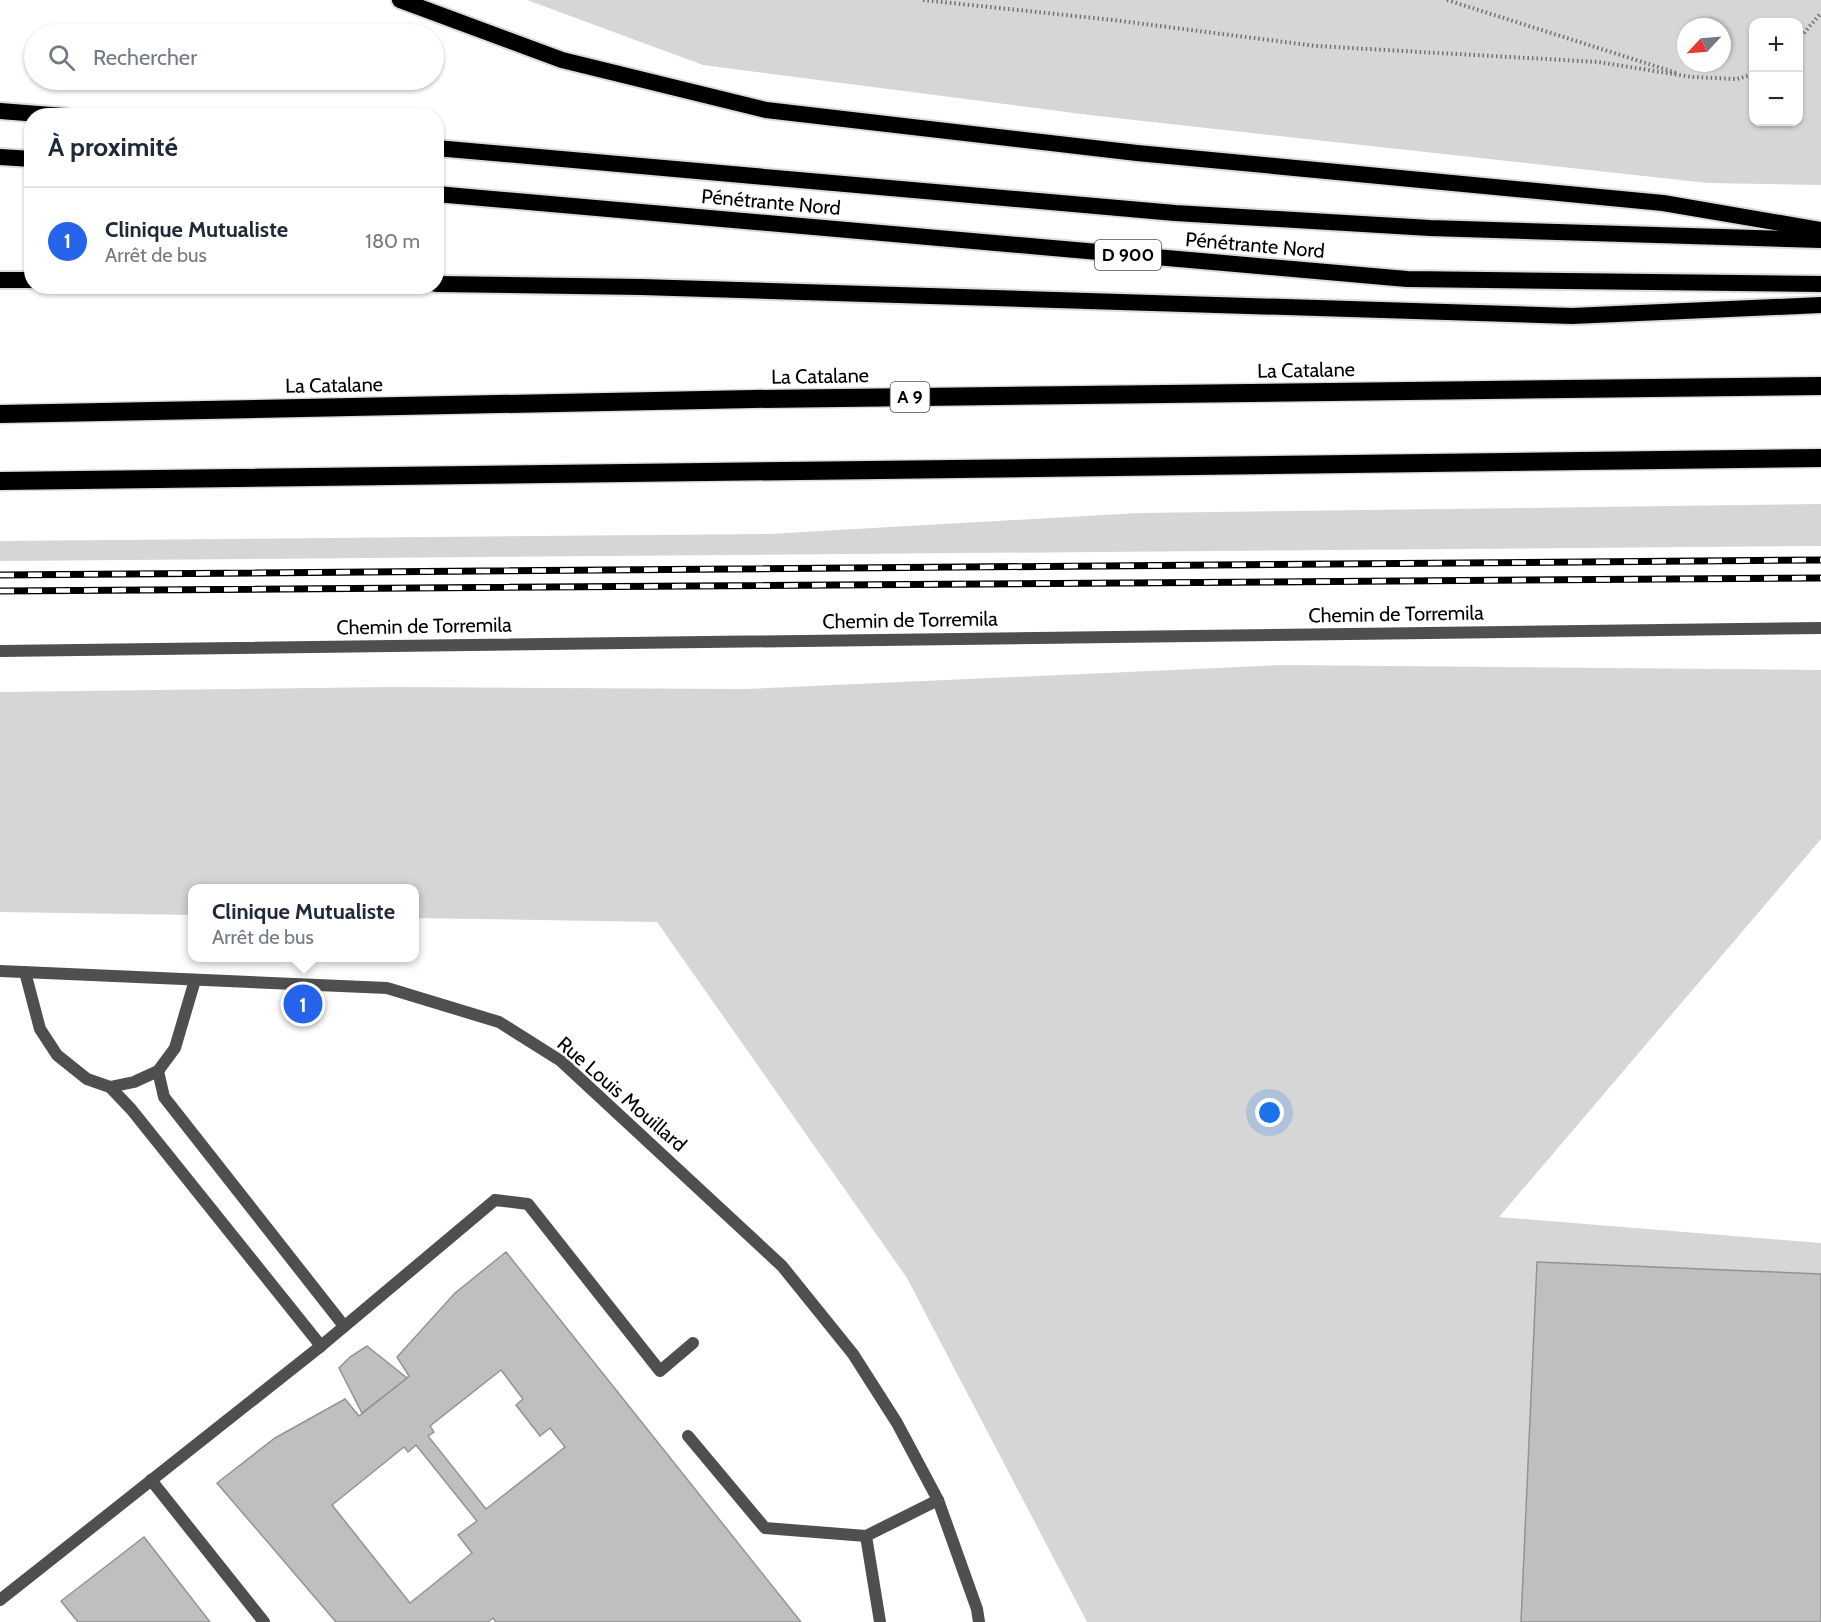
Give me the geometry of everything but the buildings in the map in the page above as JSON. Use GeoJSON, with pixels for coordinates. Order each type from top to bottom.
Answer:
{"type":"FeatureCollection","features":[{"type":"Feature","properties":{"kind":"highway"},"geometry":{"type":"LineString","coordinates":[[400,0],[562,60],[766,110],[1137,153],[1663,203],[1821,230]]}},
{"type":"Feature","properties":{"kind":"highway"},"geometry":{"type":"LineString","coordinates":[[0,111],[24,113]]}},
{"type":"Feature","properties":{"kind":"highway","name":"Pénétrante Nord"},"geometry":{"type":"LineString","coordinates":[[444,149],[1175,213],[1430,228],[1821,240]]}},
{"type":"Feature","properties":{"kind":"highway"},"geometry":{"type":"LineString","coordinates":[[0,157],[24,158]]}},
{"type":"Feature","properties":{"kind":"highway","name":"Pénétrante Nord"},"geometry":{"type":"LineString","coordinates":[[444,195],[1407,279],[1821,284]]}},
{"type":"Feature","properties":{"kind":"highway"},"geometry":{"type":"LineString","coordinates":[[0,280],[24,280]]}},
{"type":"Feature","properties":{"kind":"highway"},"geometry":{"type":"LineString","coordinates":[[444,284],[652,288],[1572,316],[1821,305]]}},
{"type":"Feature","properties":{"kind":"highway","name":"La Catalane"},"geometry":{"type":"LineString","coordinates":[[0,414],[741,399],[1821,386]]}},
{"type":"Feature","properties":{"kind":"highway"},"geometry":{"type":"LineString","coordinates":[[0,481],[1821,458]]}},
{"type":"Feature","properties":{"kind":"street","name":"Chemin de Torremila"},"geometry":{"type":"LineString","coordinates":[[0,651],[1821,628]]}},
{"type":"Feature","properties":{"kind":"street","name":"Rue Louis Mouillard"},"geometry":{"type":"LineString","coordinates":[[0,971],[387,988],[499,1022],[561,1061],[782,1266],[854,1354],[897,1423],[938,1500],[977,1608],[979,1622]]}},
{"type":"Feature","properties":{"kind":"street"},"geometry":{"type":"LineString","coordinates":[[25,972],[40,1029],[57,1055],[87,1079],[110,1087],[131,1109],[321,1346]]}},
{"type":"Feature","properties":{"kind":"street"},"geometry":{"type":"LineString","coordinates":[[110,1087],[134,1082],[158,1071],[175,1048],[195,980]]}},
{"type":"Feature","properties":{"kind":"street"},"geometry":{"type":"LineString","coordinates":[[158,1071],[164,1097],[344,1326]]}},
{"type":"Feature","properties":{"kind":"street"},"geometry":{"type":"LineString","coordinates":[[0,1600],[321,1346],[495,1200],[528,1204],[660,1371],[693,1343]]}},
{"type":"Feature","properties":{"kind":"street"},"geometry":{"type":"LineString","coordinates":[[688,1436],[765,1527],[867,1536],[938,1500]]}},
{"type":"Feature","properties":{"kind":"street"},"geometry":{"type":"LineString","coordinates":[[151,1480],[264,1622]]}},
{"type":"Feature","properties":{"kind":"street"},"geometry":{"type":"LineString","coordinates":[[867,1536],[880,1622]]}},
{"type":"Feature","properties":{"kind":"path"},"geometry":{"type":"LineString","coordinates":[[923,0],[1113,20],[1316,46],[1598,62],[1692,77],[1737,79],[1749,75]]}},
{"type":"Feature","properties":{"kind":"path"},"geometry":{"type":"LineString","coordinates":[[1447,0],[1692,77]]}},
{"type":"Feature","properties":{"kind":"path"},"geometry":{"type":"LineString","coordinates":[[1803,34],[1821,14]]}},
{"type":"Feature","properties":{"kind":"shaded area"},"geometry":{"type":"Polygon","coordinates":[[[527,0],[1821,0],[1821,185],[1707,183],[1089,115],[703,65],[527,0]]]}},
{"type":"Feature","properties":{"kind":"shaded area"},"geometry":{"type":"Polygon","coordinates":[[[1821,504],[1821,546],[0,561],[0,541],[768,534],[1139,513],[1821,504]]]}},
{"type":"Feature","properties":{"kind":"shaded area"},"geometry":{"type":"Polygon","coordinates":[[[1282,665],[1821,670],[1821,839],[1499,1217],[1821,1243],[1821,1622],[1087,1622],[907,1278],[657,922],[419,918],[419,884],[188,884],[188,915],[0,912],[0,692],[393,687],[746,689],[1282,665]]]}},
{"type":"Feature","properties":{"kind":"railway"},"geometry":{"type":"LineString","coordinates":[[0,575],[1821,560]]}},
{"type":"Feature","properties":{"kind":"railway"},"geometry":{"type":"LineString","coordinates":[[0,591],[1821,578]]}},
{"type":"Feature","properties":{"kind":"place","name":"Clinique Mutualiste"},"geometry":{"type":"Point","coordinates":[303,1004]}}]}
